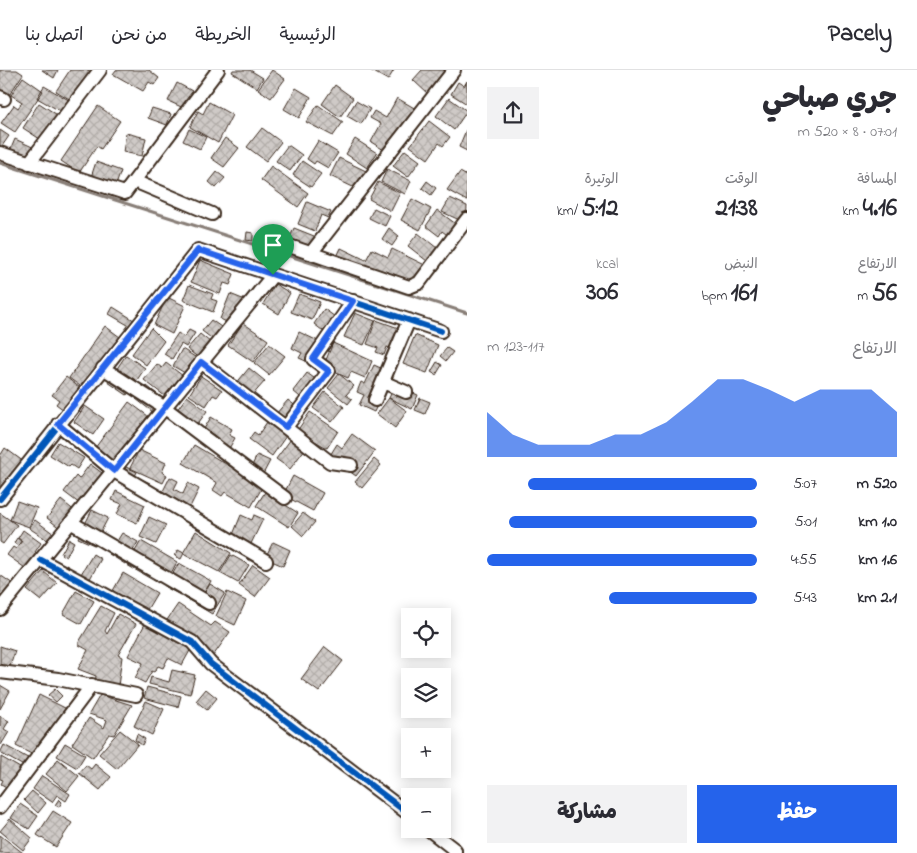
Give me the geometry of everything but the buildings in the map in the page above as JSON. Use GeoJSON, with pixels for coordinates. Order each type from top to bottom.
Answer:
{"type":"FeatureCollection","features":[{"type":"Feature","properties":{"kind":"street"},"geometry":{"type":"LineString","coordinates":[[29,163],[100,70]]}},
{"type":"Feature","properties":{"kind":"street"},"geometry":{"type":"LineString","coordinates":[[0,153],[125,193],[218,70]]}},
{"type":"Feature","properties":{"kind":"street"},"geometry":{"type":"LineString","coordinates":[[311,253],[454,70]]}},
{"type":"Feature","properties":{"kind":"street"},"geometry":{"type":"LineString","coordinates":[[134,181],[212,214]]}},
{"type":"Feature","properties":{"kind":"street"},"geometry":{"type":"LineString","coordinates":[[269,239],[409,287],[419,283],[467,219]]}},
{"type":"Feature","properties":{"kind":"street"},"geometry":{"type":"LineString","coordinates":[[0,499],[198,250],[441,331]]}},
{"type":"Feature","properties":{"kind":"street"},"geometry":{"type":"LineString","coordinates":[[0,609],[273,275]]}},
{"type":"Feature","properties":{"kind":"street"},"geometry":{"type":"LineString","coordinates":[[286,427],[329,371],[313,359],[353,301]]}},
{"type":"Feature","properties":{"kind":"street"},"geometry":{"type":"LineString","coordinates":[[375,400],[410,320]]}},
{"type":"Feature","properties":{"kind":"street"},"geometry":{"type":"LineString","coordinates":[[201,362],[330,462],[351,465]]}},
{"type":"Feature","properties":{"kind":"street"},"geometry":{"type":"LineString","coordinates":[[103,368],[165,408],[285,498]]}},
{"type":"Feature","properties":{"kind":"street"},"geometry":{"type":"LineString","coordinates":[[383,382],[406,392]]}},
{"type":"Feature","properties":{"kind":"street"},"geometry":{"type":"LineString","coordinates":[[58,424],[114,471],[266,561]]}},
{"type":"Feature","properties":{"kind":"street"},"geometry":{"type":"LineString","coordinates":[[72,523],[209,604]]}},
{"type":"Feature","properties":{"kind":"street"},"geometry":{"type":"LineString","coordinates":[[41,560],[192,642],[211,664],[401,808]]}},
{"type":"Feature","properties":{"kind":"street"},"geometry":{"type":"LineString","coordinates":[[0,672],[92,685],[136,694]]}},
{"type":"Feature","properties":{"kind":"street"},"geometry":{"type":"LineString","coordinates":[[0,807],[92,685]]}},
{"type":"Feature","properties":{"kind":"street"},"geometry":{"type":"LineString","coordinates":[[440,838],[455,850],[456,853]]}},
{"type":"Feature","properties":{"kind":"waterway"},"geometry":{"type":"LineString","coordinates":[[0,163],[467,313]]}},
{"type":"Feature","properties":{"kind":"cycle path"},"geometry":{"type":"LineString","coordinates":[[0,499],[198,250],[441,331]]}},
{"type":"Feature","properties":{"kind":"cycle path"},"geometry":{"type":"LineString","coordinates":[[41,560],[192,642],[211,664],[401,808]]}},
{"type":"Feature","properties":{"kind":"route"},"geometry":{"type":"LineString","coordinates":[[198,250],[273,275],[353,301],[313,359],[329,371],[286,427],[201,362],[114,471],[58,424],[198,250]]}}]}
